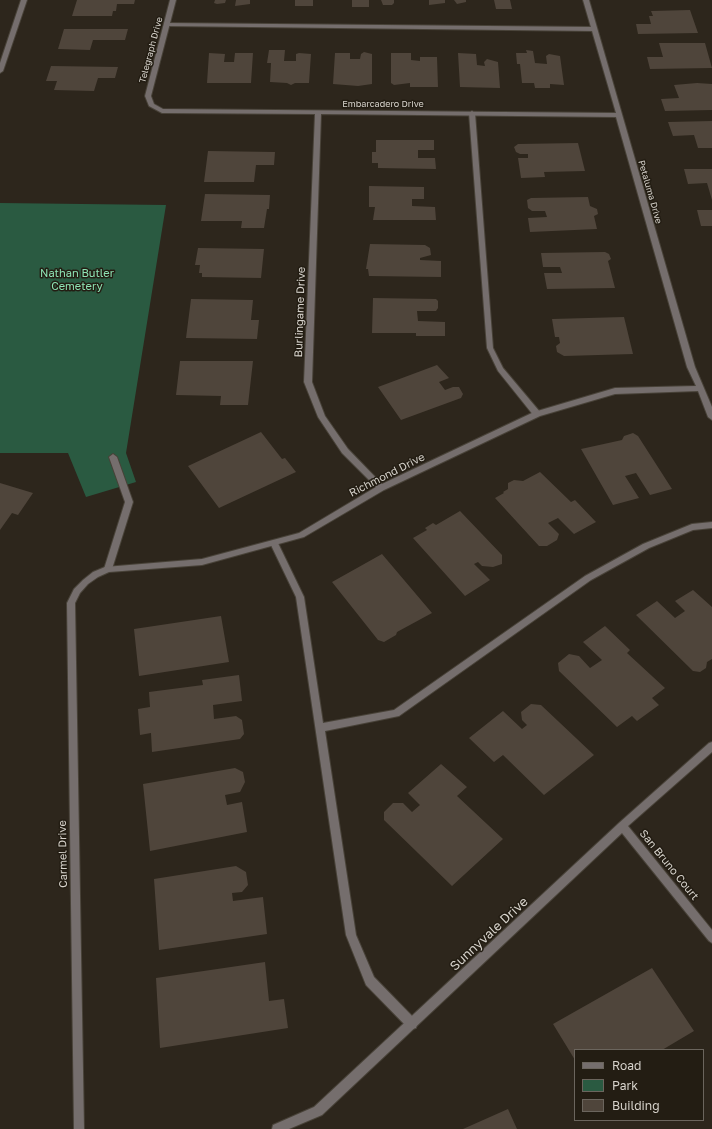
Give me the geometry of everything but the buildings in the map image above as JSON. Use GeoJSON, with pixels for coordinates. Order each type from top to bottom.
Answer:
{"type":"FeatureCollection","features":[{"type":"Feature","properties":{"kind":"street"},"geometry":{"type":"LineString","coordinates":[[0,71],[24,0]]}},
{"type":"Feature","properties":{"kind":"street","name":"Telegraph Drive"},"geometry":{"type":"LineString","coordinates":[[151,105],[148,96],[174,0]]}},
{"type":"Feature","properties":{"kind":"street","name":"Petaluma Drive"},"geometry":{"type":"LineString","coordinates":[[586,0],[691,367],[712,417]]}},
{"type":"Feature","properties":{"kind":"street"},"geometry":{"type":"LineString","coordinates":[[167,25],[594,29]]}},
{"type":"Feature","properties":{"kind":"street","name":"Embarcadero Drive"},"geometry":{"type":"LineString","coordinates":[[151,105],[162,111],[170,112],[618,115]]}},
{"type":"Feature","properties":{"kind":"street","name":"Burlingame Drive"},"geometry":{"type":"LineString","coordinates":[[318,112],[308,382],[322,417],[345,451],[381,488]]}},
{"type":"Feature","properties":{"kind":"street"},"geometry":{"type":"LineString","coordinates":[[472,113],[490,348],[500,369],[537,414]]}},
{"type":"Feature","properties":{"kind":"street","name":"Petaluma Drive"},"geometry":{"type":"LineString","coordinates":[[701,388],[712,402]]}},
{"type":"Feature","properties":{"kind":"street","name":"Richmond Drive"},"geometry":{"type":"LineString","coordinates":[[84,582],[95,574],[108,570],[202,562],[301,536],[381,488],[537,414],[615,391],[701,388]]}},
{"type":"Feature","properties":{"kind":"street"},"geometry":{"type":"LineString","coordinates":[[108,570],[129,502],[113,457]]}},
{"type":"Feature","properties":{"kind":"street"},"geometry":{"type":"LineString","coordinates":[[319,728],[396,713],[588,578],[646,546],[692,527],[712,525]]}},
{"type":"Feature","properties":{"kind":"street"},"geometry":{"type":"LineString","coordinates":[[274,543],[300,597],[351,935],[370,981],[412,1024]]}},
{"type":"Feature","properties":{"kind":"street","name":"Carmel Drive"},"geometry":{"type":"LineString","coordinates":[[79,1129],[71,603],[76,591],[84,582]]}},
{"type":"Feature","properties":{"kind":"street","name":"Sunnyvale Drive"},"geometry":{"type":"LineString","coordinates":[[277,1129],[318,1111],[622,826],[712,746]]}},
{"type":"Feature","properties":{"kind":"street","name":"San Bruno Court"},"geometry":{"type":"LineString","coordinates":[[622,826],[712,938]]}},
{"type":"Feature","properties":{"kind":"green space","name":"Nathan Butler Cemetery"},"geometry":{"type":"Polygon","coordinates":[[[0,203],[166,205],[126,453],[136,482],[86,497],[68,453],[0,453],[0,203]]]}}]}
